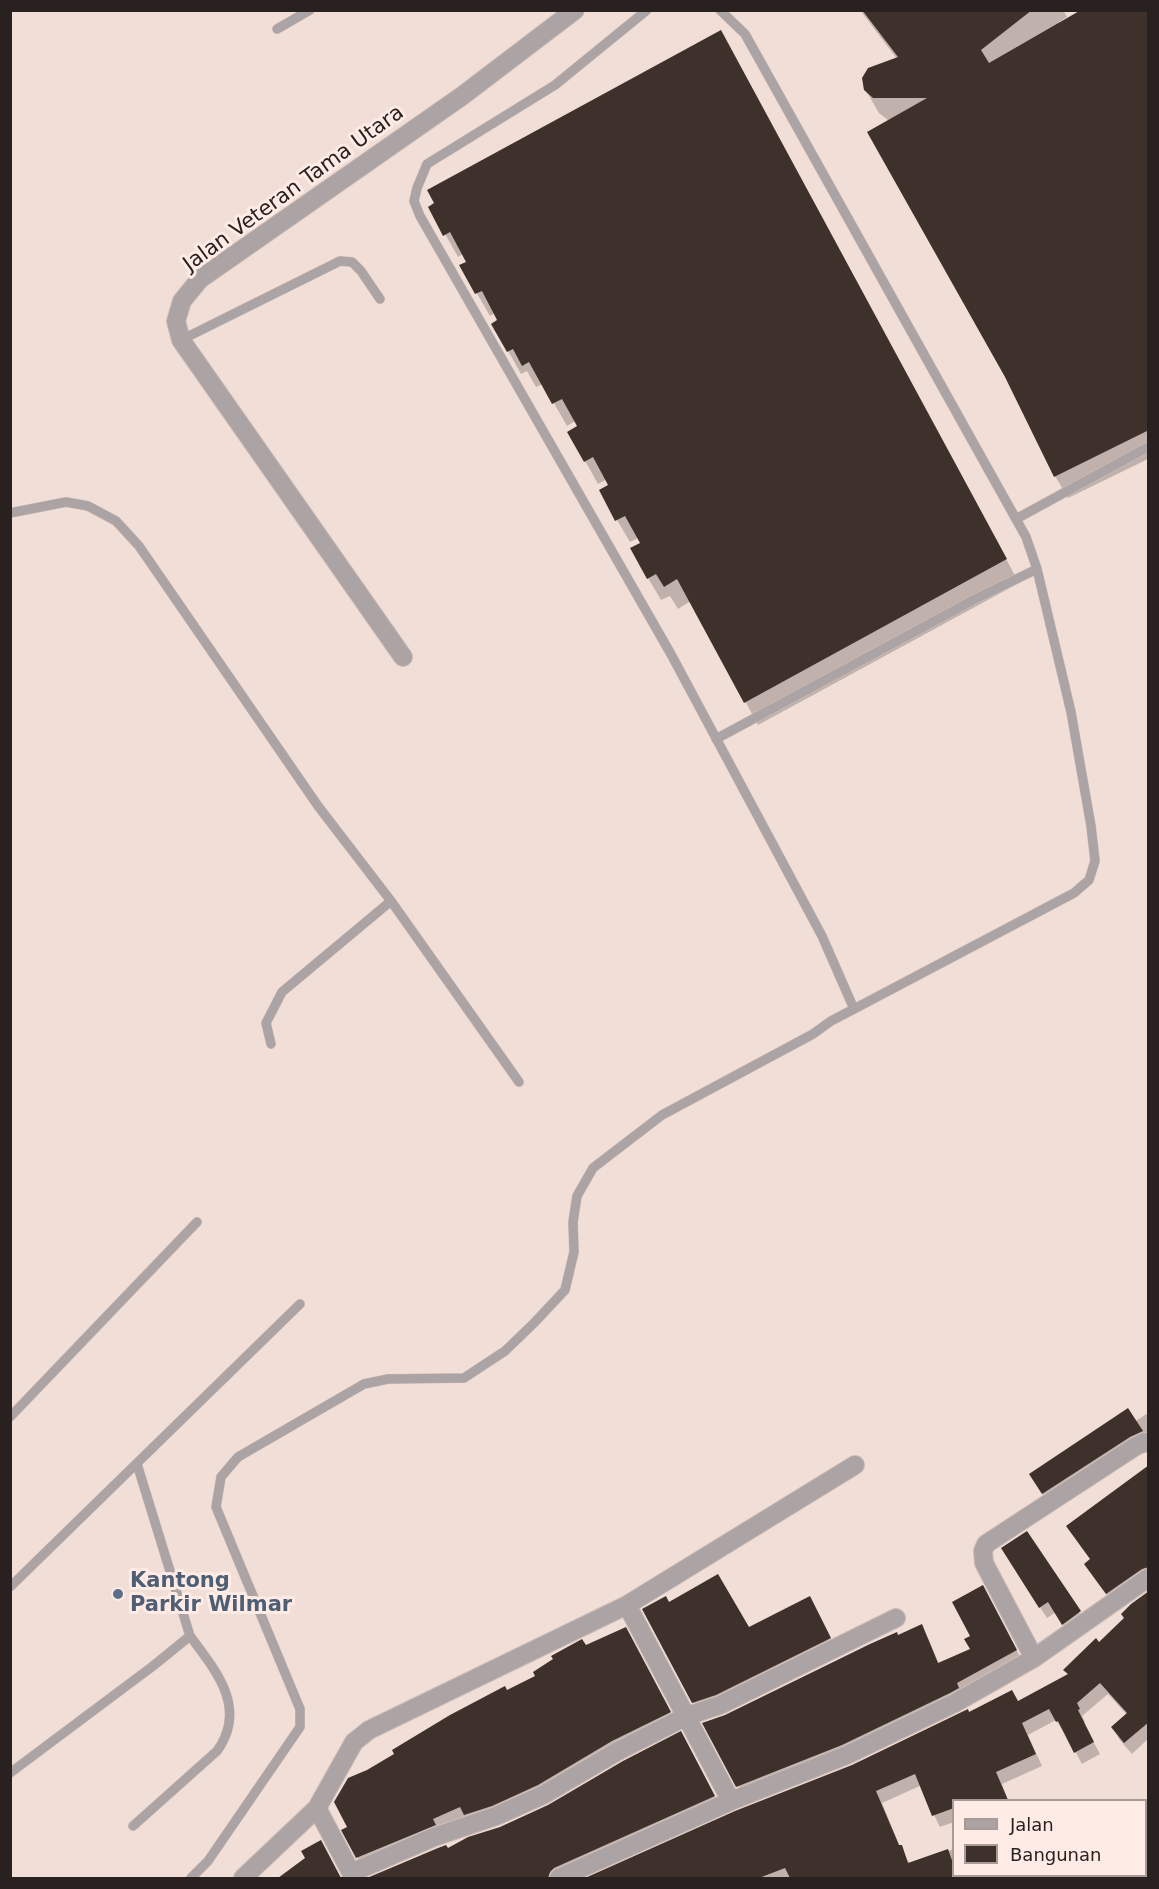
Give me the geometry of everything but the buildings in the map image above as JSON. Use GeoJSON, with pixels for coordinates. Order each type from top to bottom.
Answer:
{"type":"FeatureCollection","features":[{"type":"Feature","properties":{"kind":"street","name":"Jalan Veteran Tama Utara"},"geometry":{"type":"LineString","coordinates":[[403,657],[182,340],[176,321],[182,301],[201,279],[462,96],[575,10]]}},
{"type":"Feature","properties":{"kind":"street"},"geometry":{"type":"LineString","coordinates":[[1034,1659],[984,1563],[983,1551],[986,1544],[1136,1446],[1144,1442],[1149,1443]]}},
{"type":"Feature","properties":{"kind":"street"},"geometry":{"type":"LineString","coordinates":[[243,1878],[317,1808],[354,1742],[360,1736],[627,1605],[855,1465]]}},
{"type":"Feature","properties":{"kind":"street"},"geometry":{"type":"LineString","coordinates":[[559,1878],[731,1801],[847,1755],[956,1703],[1034,1659],[1149,1578]]}},
{"type":"Feature","properties":{"kind":"street"},"geometry":{"type":"LineString","coordinates":[[627,1605],[731,1801]]}},
{"type":"Feature","properties":{"kind":"street"},"geometry":{"type":"LineString","coordinates":[[317,1808],[353,1875],[434,1837],[496,1816],[543,1795],[618,1751],[687,1716],[720,1705],[896,1618]]}},
{"type":"Feature","properties":{"kind":"lane"},"geometry":{"type":"LineString","coordinates":[[277,29],[310,10]]}},
{"type":"Feature","properties":{"kind":"lane"},"geometry":{"type":"LineString","coordinates":[[647,10],[555,85],[427,164],[414,201],[420,216],[672,656],[822,936],[854,1009]]}},
{"type":"Feature","properties":{"kind":"lane"},"geometry":{"type":"LineString","coordinates":[[191,1878],[208,1861],[300,1727],[300,1709],[288,1676],[216,1507],[221,1476],[238,1457],[364,1384],[388,1379],[464,1378],[505,1351],[565,1290],[574,1252],[573,1222],[577,1196],[593,1168],[662,1115],[813,1034],[831,1021],[1074,893],[1089,880],[1095,861],[1071,711],[1026,537],[745,34],[720,10]]}},
{"type":"Feature","properties":{"kind":"lane"},"geometry":{"type":"LineString","coordinates":[[182,340],[340,261],[352,262],[380,299]]}},
{"type":"Feature","properties":{"kind":"lane"},"geometry":{"type":"LineString","coordinates":[[1016,519],[1149,447]]}},
{"type":"Feature","properties":{"kind":"lane"},"geometry":{"type":"LineString","coordinates":[[10,513],[66,502],[88,506],[116,520],[139,546],[318,806],[391,901],[519,1082]]}},
{"type":"Feature","properties":{"kind":"lane"},"geometry":{"type":"LineString","coordinates":[[716,739],[977,598],[1036,569]]}},
{"type":"Feature","properties":{"kind":"lane"},"geometry":{"type":"LineString","coordinates":[[271,1044],[266,1023],[282,992],[391,901]]}},
{"type":"Feature","properties":{"kind":"lane"},"geometry":{"type":"LineString","coordinates":[[10,1416],[196,1222]]}},
{"type":"Feature","properties":{"kind":"lane"},"geometry":{"type":"LineString","coordinates":[[10,1587],[300,1304]]}},
{"type":"Feature","properties":{"kind":"lane"},"geometry":{"type":"LineString","coordinates":[[133,1826],[217,1751],[226,1738],[230,1713],[225,1689],[215,1670],[189,1636],[137,1464]]}},
{"type":"Feature","properties":{"kind":"lane"},"geometry":{"type":"LineString","coordinates":[[10,1773],[153,1666],[189,1636]]}},
{"type":"Feature","properties":{"kind":"place","name":"Kantong Parkir Wilmar"},"geometry":{"type":"Point","coordinates":[118,1594]}}]}
